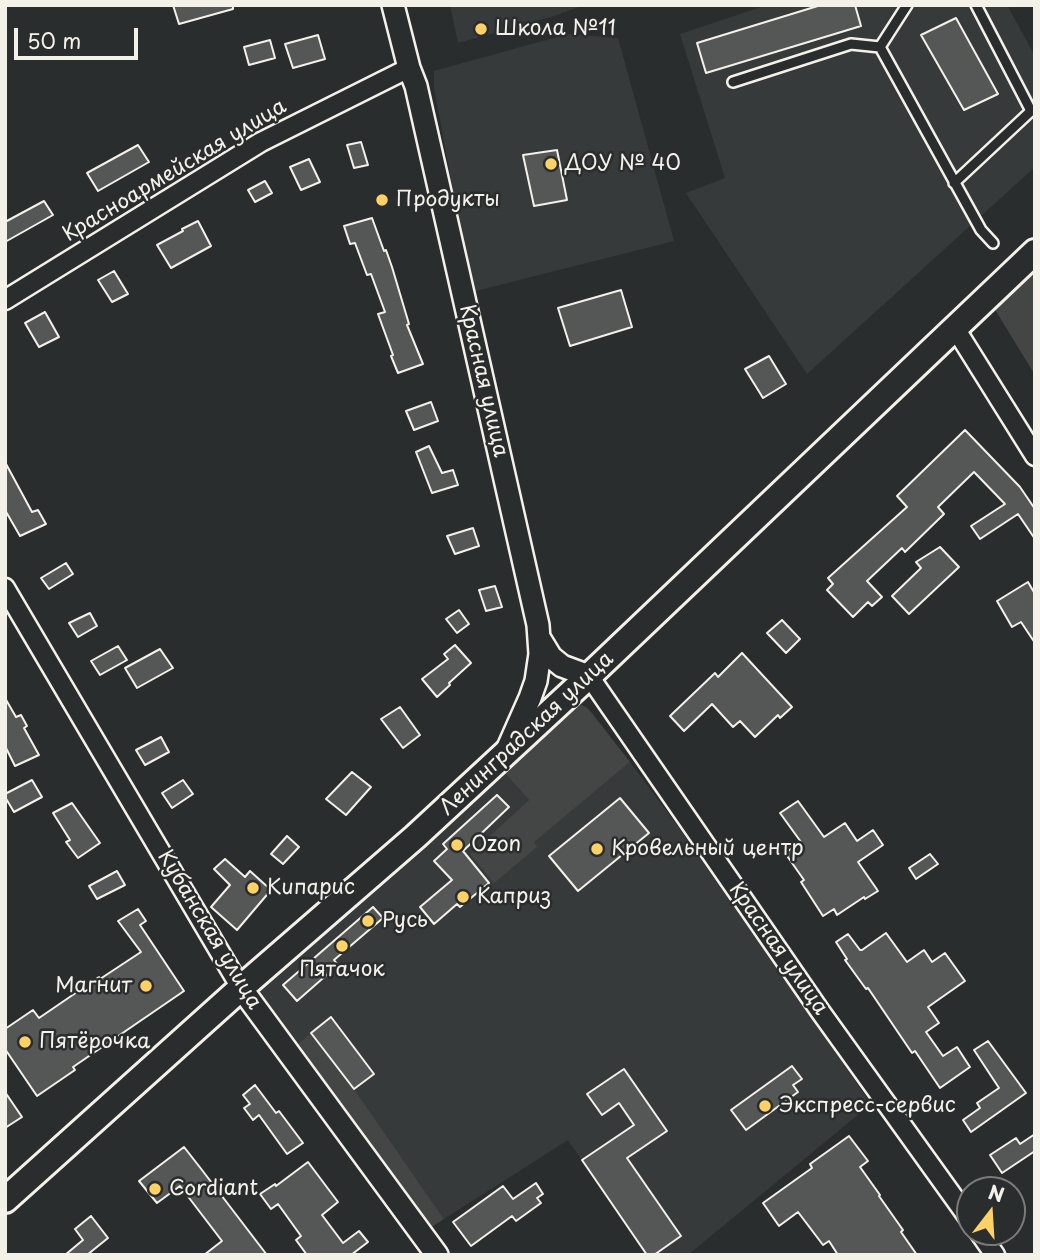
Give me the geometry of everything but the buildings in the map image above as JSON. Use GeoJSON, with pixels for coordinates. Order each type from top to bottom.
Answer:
{"type":"FeatureCollection","features":[{"type":"Feature","properties":{"kind":"main road","name":"Ленинградская улица"},"geometry":{"type":"LineString","coordinates":[[5,1200],[241,988],[415,837],[589,676],[1035,252]]}},
{"type":"Feature","properties":{"kind":"street","name":"Красная улица"},"geometry":{"type":"LineString","coordinates":[[393,5],[416,86],[538,625],[540,654],[536,681],[504,754]]}},
{"type":"Feature","properties":{"kind":"street","name":"Красноармейская улица"},"geometry":{"type":"LineString","coordinates":[[5,300],[261,142],[409,68]]}},
{"type":"Feature","properties":{"kind":"street"},"geometry":{"type":"LineString","coordinates":[[955,328],[1035,456]]}},
{"type":"Feature","properties":{"kind":"street","name":"Кубанская улица"},"geometry":{"type":"LineString","coordinates":[[5,588],[241,988],[437,1255]]}},
{"type":"Feature","properties":{"kind":"street"},"geometry":{"type":"LineString","coordinates":[[540,639],[551,657],[562,666],[589,676]]}},
{"type":"Feature","properties":{"kind":"street","name":"Красная улица"},"geometry":{"type":"LineString","coordinates":[[589,676],[820,1011],[956,1200]]}},
{"type":"Feature","properties":{"kind":"lane"},"geometry":{"type":"LineString","coordinates":[[880,47],[907,5]]}},
{"type":"Feature","properties":{"kind":"lane"},"geometry":{"type":"LineString","coordinates":[[954,183],[1031,111],[976,5]]}},
{"type":"Feature","properties":{"kind":"lane"},"geometry":{"type":"LineString","coordinates":[[733,82],[850,44],[880,47]]}},
{"type":"Feature","properties":{"kind":"lane"},"geometry":{"type":"LineString","coordinates":[[880,47],[981,230],[993,243]]}},
{"type":"Feature","properties":{"kind":"shaded area","name":"Школа №11"},"geometry":{"type":"Polygon","coordinates":[[[450,5],[584,5],[458,43],[450,5]]]}},
{"type":"Feature","properties":{"kind":"shaded area"},"geometry":{"type":"Polygon","coordinates":[[[767,5],[1007,5],[1035,56],[1035,167],[807,374],[686,193],[725,178],[680,34],[767,5]]]}},
{"type":"Feature","properties":{"kind":"shaded area","name":"ДОУ № 40"},"geometry":{"type":"Polygon","coordinates":[[[568,34],[618,38],[674,241],[472,292],[434,88],[434,71],[568,34]]]}},
{"type":"Feature","properties":{"kind":"shaded area"},"geometry":{"type":"Polygon","coordinates":[[[1035,271],[1035,375],[994,308],[1035,271]]]}},
{"type":"Feature","properties":{"kind":"shaded area"},"geometry":{"type":"Polygon","coordinates":[[[581,705],[591,712],[630,762],[534,842],[537,847],[494,883],[470,854],[529,800],[504,772],[581,705]]]}},
{"type":"Feature","properties":{"kind":"shaded area"},"geometry":{"type":"Polygon","coordinates":[[[630,762],[871,1104],[688,1255],[647,1255],[568,1140],[444,1219],[354,1089],[311,1033],[298,1044],[254,989],[504,772],[529,800],[470,854],[536,846],[533,842],[630,762]]]}},
{"type":"Feature","properties":{"kind":"shaded area"},"geometry":{"type":"Polygon","coordinates":[[[311,1033],[354,1089],[444,1219],[430,1228],[298,1044],[311,1033]]]}},
{"type":"Feature","properties":{"kind":"place","name":"Школа №11"},"geometry":{"type":"Point","coordinates":[481,29]}},
{"type":"Feature","properties":{"kind":"place","name":"ДОУ № 40"},"geometry":{"type":"Point","coordinates":[551,164]}},
{"type":"Feature","properties":{"kind":"place","name":"Продукты"},"geometry":{"type":"Point","coordinates":[382,200]}},
{"type":"Feature","properties":{"kind":"place","name":"Ozon"},"geometry":{"type":"Point","coordinates":[457,845]}},
{"type":"Feature","properties":{"kind":"place","name":"Кровельный центр"},"geometry":{"type":"Point","coordinates":[597,849]}},
{"type":"Feature","properties":{"kind":"place","name":"Кипарис"},"geometry":{"type":"Point","coordinates":[253,888]}},
{"type":"Feature","properties":{"kind":"place","name":"Каприз"},"geometry":{"type":"Point","coordinates":[463,897]}},
{"type":"Feature","properties":{"kind":"place","name":"Русь"},"geometry":{"type":"Point","coordinates":[368,921]}},
{"type":"Feature","properties":{"kind":"place","name":"Пятачок"},"geometry":{"type":"Point","coordinates":[342,946]}},
{"type":"Feature","properties":{"kind":"place","name":"Магнит"},"geometry":{"type":"Point","coordinates":[146,986]}},
{"type":"Feature","properties":{"kind":"place","name":"Пятёрочка"},"geometry":{"type":"Point","coordinates":[25,1042]}},
{"type":"Feature","properties":{"kind":"place","name":"Экспресс-сервис"},"geometry":{"type":"Point","coordinates":[765,1106]}},
{"type":"Feature","properties":{"kind":"place","name":"Cordiant"},"geometry":{"type":"Point","coordinates":[155,1189]}}]}
